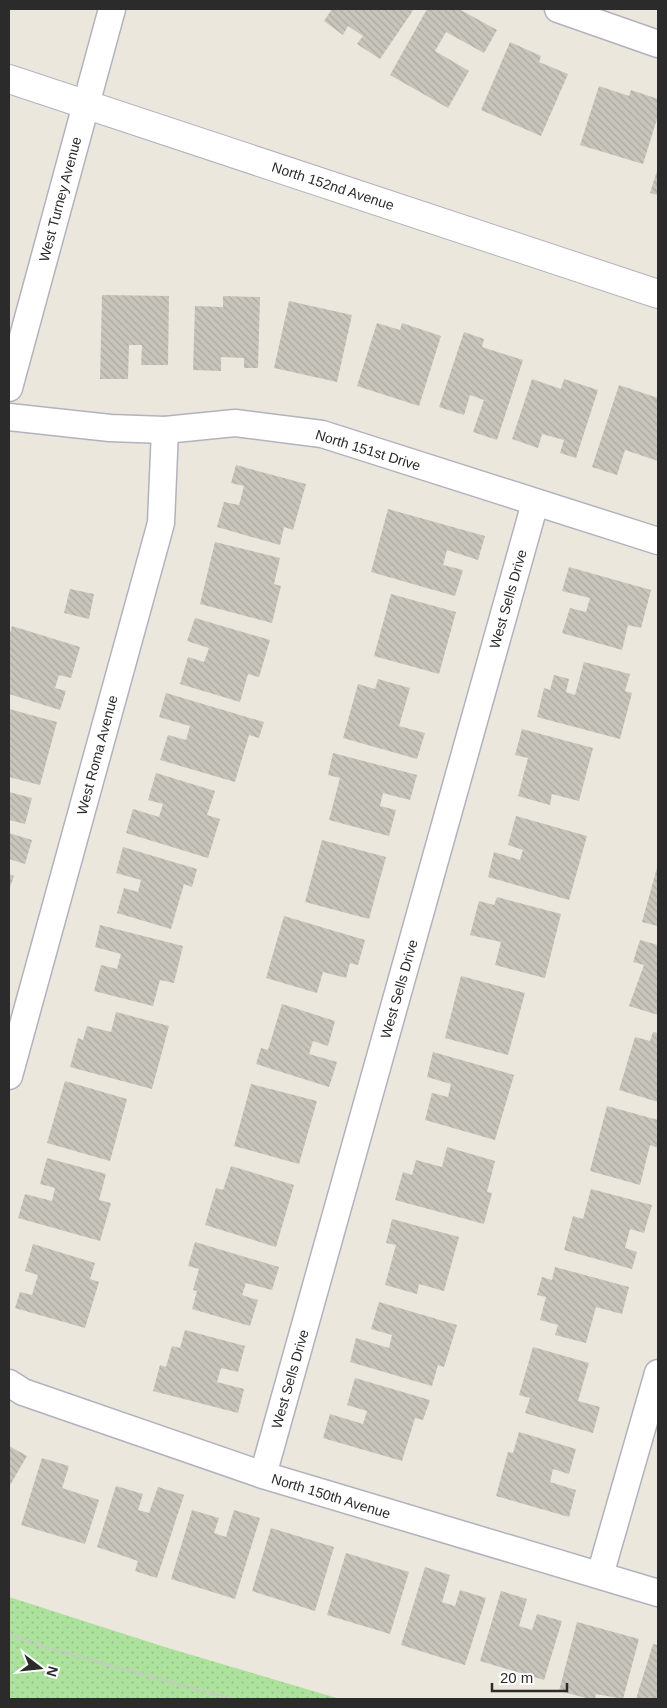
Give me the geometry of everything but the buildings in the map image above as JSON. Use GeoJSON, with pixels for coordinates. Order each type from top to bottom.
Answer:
{"type":"FeatureCollection","features":[{"type":"Feature","properties":{"kind":"street","name":"West Turney Avenue"},"geometry":{"type":"LineString","coordinates":[[9,388],[112,9]]}},
{"type":"Feature","properties":{"kind":"street"},"geometry":{"type":"LineString","coordinates":[[558,9],[658,44]]}},
{"type":"Feature","properties":{"kind":"street","name":"North 152nd Avenue"},"geometry":{"type":"LineString","coordinates":[[9,79],[658,294]]}},
{"type":"Feature","properties":{"kind":"street","name":"North 151st Drive"},"geometry":{"type":"LineString","coordinates":[[9,417],[54,424],[165,430],[235,423],[322,434],[658,542]]}},
{"type":"Feature","properties":{"kind":"street","name":"West Roma Avenue"},"geometry":{"type":"LineString","coordinates":[[9,1076],[161,523],[165,430]]}},
{"type":"Feature","properties":{"kind":"street","name":"West Sells Drive"},"geometry":{"type":"LineString","coordinates":[[263,1476],[535,503]]}},
{"type":"Feature","properties":{"kind":"street"},"geometry":{"type":"LineString","coordinates":[[600,1575],[658,1373]]}},
{"type":"Feature","properties":{"kind":"street","name":"North 150th Avenue"},"geometry":{"type":"LineString","coordinates":[[9,1383],[23,1392],[263,1476],[658,1593]]}},
{"type":"Feature","properties":{"kind":"path"},"geometry":{"type":"LineString","coordinates":[[9,1634],[48,1648],[232,1699]]}},
{"type":"Feature","properties":{"kind":"green space"},"geometry":{"type":"Polygon","coordinates":[[[9,1597],[168,1648],[340,1699],[9,1699],[9,1597]]]}}]}
